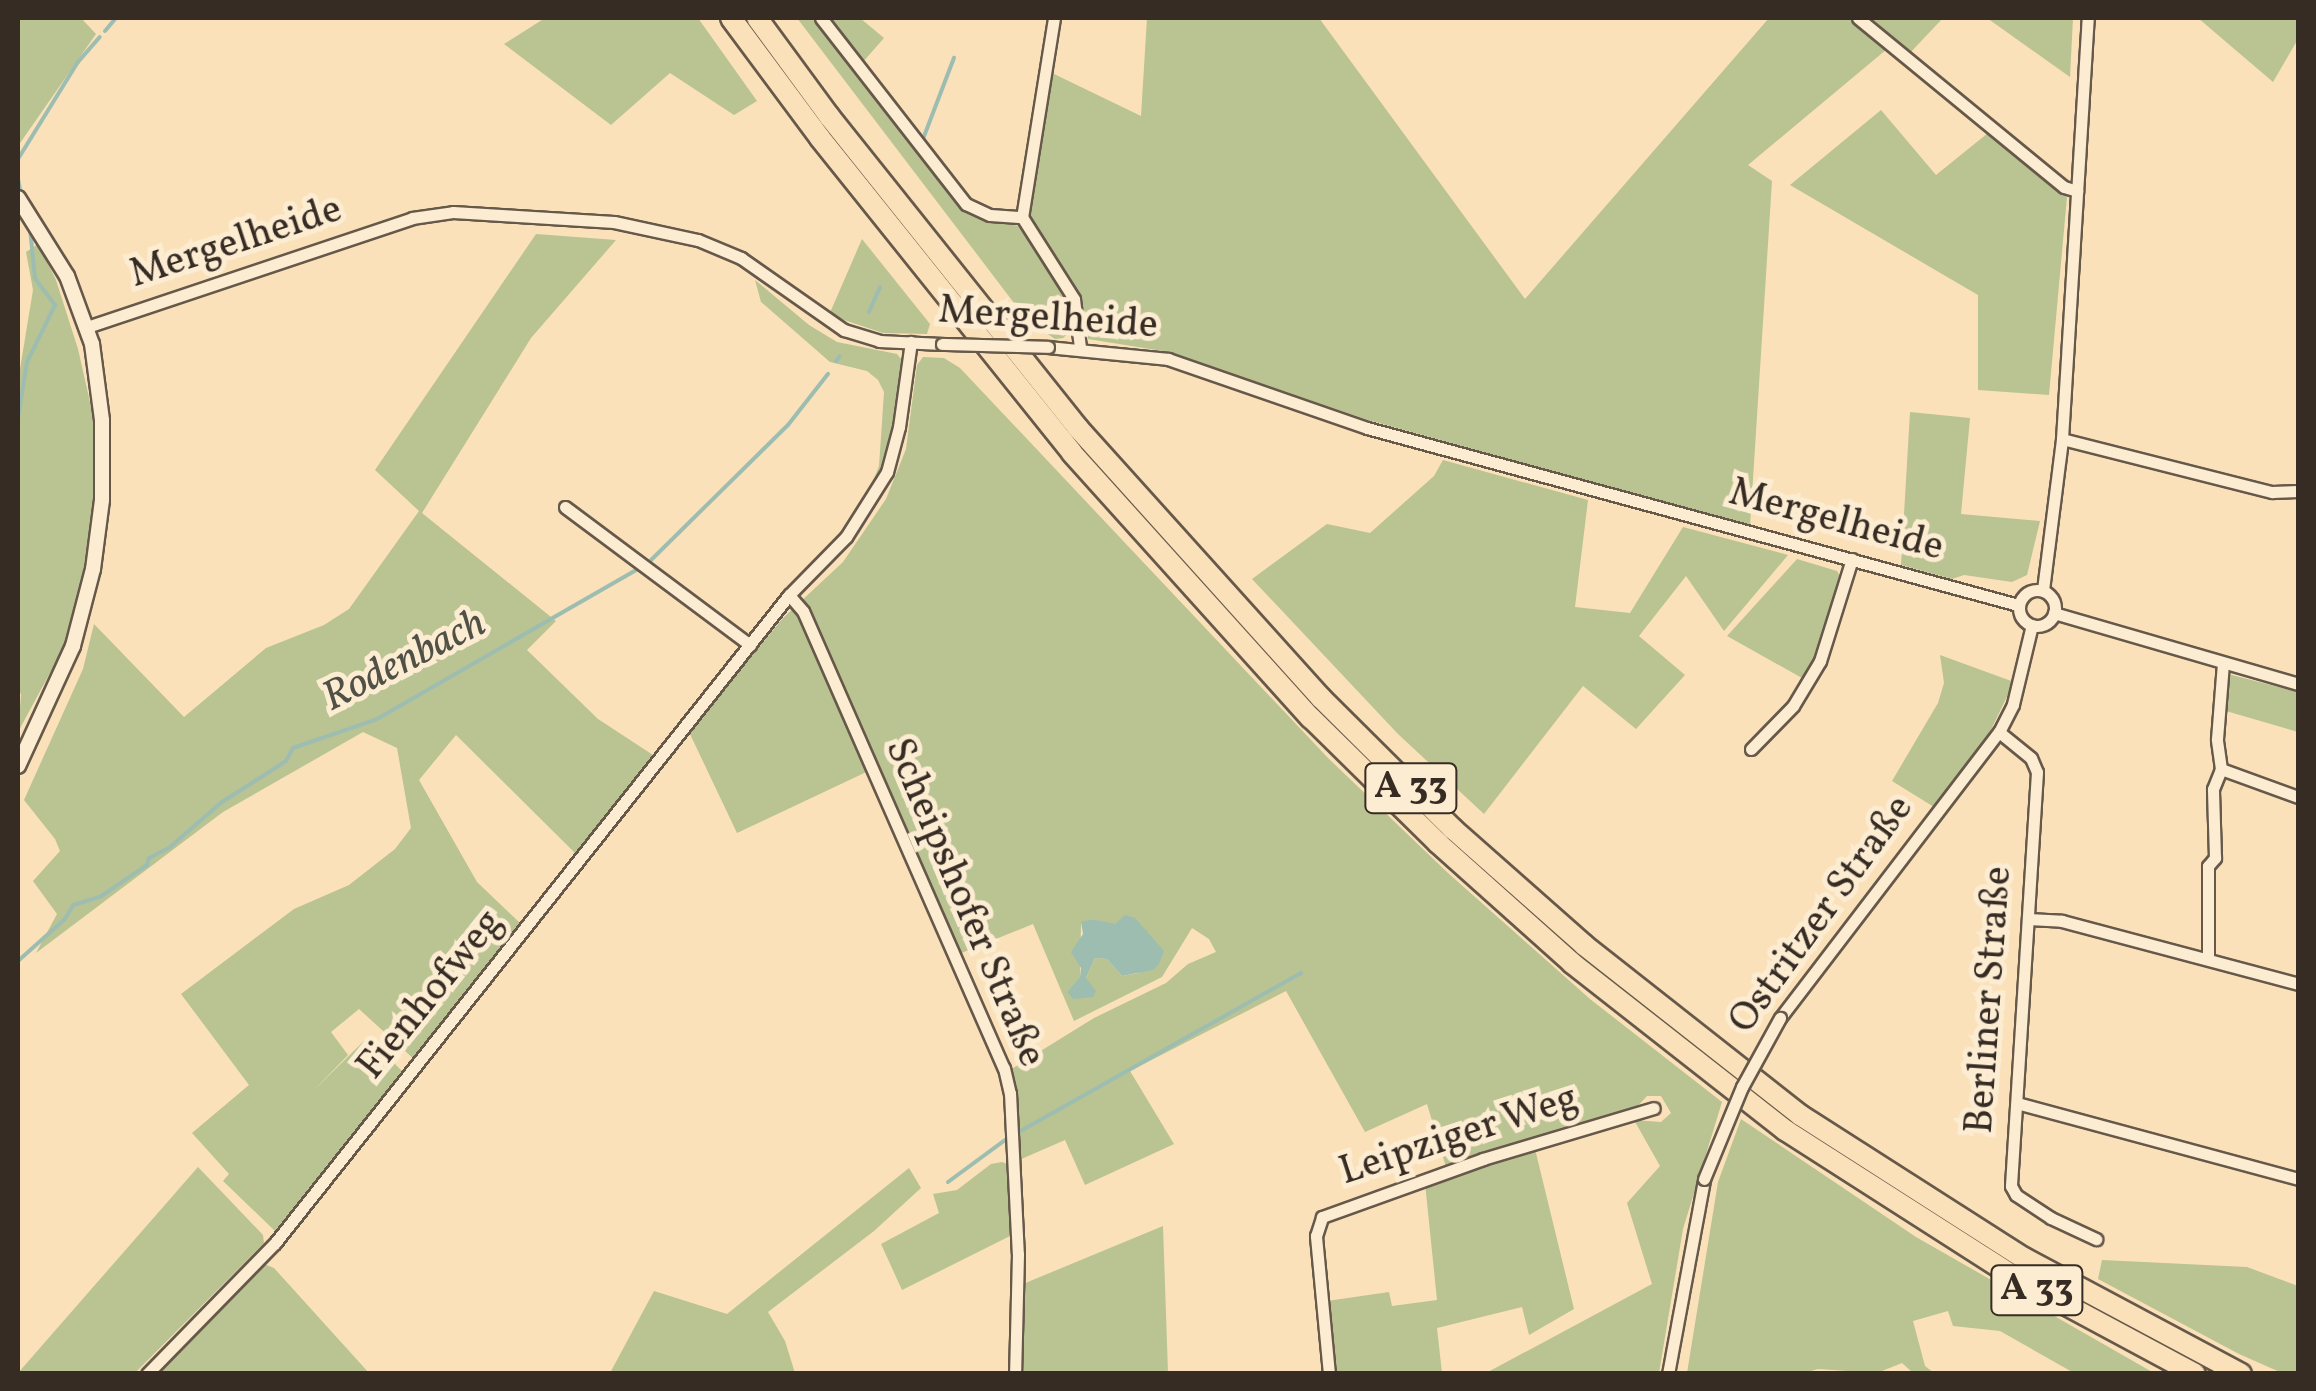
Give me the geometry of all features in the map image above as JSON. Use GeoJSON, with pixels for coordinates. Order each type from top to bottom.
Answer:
{"type":"FeatureCollection","features":[{"type":"Feature","properties":{"kind":"highway","name":"A 33"},"geometry":{"type":"LineString","coordinates":[[731,18],[820,138],[1072,453],[1298,704],[1438,844],[1572,964],[1785,1130],[2016,1278],[2195,1374]]}},
{"type":"Feature","properties":{"kind":"highway","name":"A 33"},"geometry":{"type":"LineString","coordinates":[[757,18],[888,190],[1090,442],[1321,698],[1453,829],[1584,946],[1800,1115],[2024,1258],[2241,1374]]}},
{"type":"Feature","properties":{"kind":"street"},"geometry":{"type":"LineString","coordinates":[[821,18],[966,204],[990,215],[1022,217]]}},
{"type":"Feature","properties":{"kind":"street"},"geometry":{"type":"LineString","coordinates":[[1054,18],[1022,217],[1074,299],[1080,347]]}},
{"type":"Feature","properties":{"kind":"street"},"geometry":{"type":"LineString","coordinates":[[1858,18],[2064,187],[2077,191]]}},
{"type":"Feature","properties":{"kind":"street"},"geometry":{"type":"LineString","coordinates":[[2043,590],[2062,440],[2088,18]]}},
{"type":"Feature","properties":{"kind":"street"},"geometry":{"type":"LineString","coordinates":[[18,198],[68,276],[94,353],[102,420],[102,500],[93,569],[73,646],[18,766]]}},
{"type":"Feature","properties":{"kind":"street","name":"Mergelheide"},"geometry":{"type":"LineString","coordinates":[[87,327],[412,218],[452,212],[614,222],[698,240],[741,258],[844,330],[880,341],[1080,347],[1168,359],[1366,428],[2018,605]]}},
{"type":"Feature","properties":{"kind":"street","name":"Fienhofweg"},"geometry":{"type":"LineString","coordinates":[[148,1374],[276,1243],[789,595],[846,538],[887,472],[899,427],[911,342]]}},
{"type":"Feature","properties":{"kind":"street"},"geometry":{"type":"LineString","coordinates":[[2062,440],[2272,492],[2298,492]]}},
{"type":"Feature","properties":{"kind":"street"},"geometry":{"type":"LineString","coordinates":[[565,506],[750,645]]}},
{"type":"Feature","properties":{"kind":"street"},"geometry":{"type":"LineString","coordinates":[[1751,749],[1793,706],[1820,661],[1852,559]]}},
{"type":"Feature","properties":{"kind":"street"},"geometry":{"type":"LineString","coordinates":[[2043,590],[2052,597],[2054,613],[2048,622],[2032,626],[2023,620],[2018,605],[2027,592],[2043,590]]}},
{"type":"Feature","properties":{"kind":"street","name":"Scheipshofer Straße"},"geometry":{"type":"LineString","coordinates":[[789,595],[803,611],[1004,1068],[1010,1093],[1018,1254],[1015,1374]]}},
{"type":"Feature","properties":{"kind":"street"},"geometry":{"type":"LineString","coordinates":[[2054,613],[2298,684]]}},
{"type":"Feature","properties":{"kind":"street","name":"Ostritzer Straße"},"geometry":{"type":"LineString","coordinates":[[1668,1374],[1704,1179],[1742,1088],[1780,1018],[1999,732],[2012,704],[2032,626]]}},
{"type":"Feature","properties":{"kind":"street"},"geometry":{"type":"LineString","coordinates":[[2208,959],[2208,866],[2215,858],[2214,789],[2222,769],[2218,739],[2223,663]]}},
{"type":"Feature","properties":{"kind":"street","name":"Berliner Straße"},"geometry":{"type":"LineString","coordinates":[[1999,732],[2031,758],[2036,772],[2011,1186],[2016,1195],[2051,1218],[2096,1239]]}},
{"type":"Feature","properties":{"kind":"street"},"geometry":{"type":"LineString","coordinates":[[2222,769],[2298,798]]}},
{"type":"Feature","properties":{"kind":"street"},"geometry":{"type":"LineString","coordinates":[[2028,919],[2062,922],[2298,984]]}},
{"type":"Feature","properties":{"kind":"street"},"geometry":{"type":"LineString","coordinates":[[2016,1103],[2298,1180]]}},
{"type":"Feature","properties":{"kind":"street","name":"Leipziger Weg"},"geometry":{"type":"LineString","coordinates":[[1329,1374],[1316,1236],[1322,1217],[1483,1159],[1654,1108]]}},
{"type":"Feature","properties":{"kind":"green space"},"geometry":{"type":"Polygon","coordinates":[[[18,18],[81,18],[96,34],[18,146],[18,18]]]}},
{"type":"Feature","properties":{"kind":"green space"},"geometry":{"type":"Polygon","coordinates":[[[545,18],[698,18],[757,101],[734,115],[670,73],[611,125],[504,44],[545,18]]]}},
{"type":"Feature","properties":{"kind":"green space"},"geometry":{"type":"Polygon","coordinates":[[[797,18],[817,18],[957,202],[977,216],[1018,226],[1064,289],[1073,329],[1063,338],[1055,339],[1027,320],[797,18]]]}},
{"type":"Feature","properties":{"kind":"green space"},"geometry":{"type":"Polygon","coordinates":[[[825,18],[860,18],[884,38],[862,63],[825,18]]]}},
{"type":"Feature","properties":{"kind":"green space"},"geometry":{"type":"Polygon","coordinates":[[[1147,18],[1319,18],[1525,299],[1769,18],[1849,18],[1887,49],[1748,165],[1772,181],[1750,526],[1368,420],[1169,352],[1088,339],[1077,289],[1030,216],[1038,142],[1052,73],[1141,116],[1147,18]]]}},
{"type":"Feature","properties":{"kind":"green space"},"geometry":{"type":"Polygon","coordinates":[[[1863,18],[1943,18],[1908,55],[1863,18]]]}},
{"type":"Feature","properties":{"kind":"green space"},"geometry":{"type":"Polygon","coordinates":[[[1987,18],[2073,18],[2070,77],[1987,18]]]}},
{"type":"Feature","properties":{"kind":"green space"},"geometry":{"type":"Polygon","coordinates":[[[2198,18],[2298,18],[2298,39],[2273,82],[2198,18]]]}},
{"type":"Feature","properties":{"kind":"green space"},"geometry":{"type":"Polygon","coordinates":[[[1881,110],[1936,175],[1988,133],[2067,197],[2049,395],[1978,390],[1978,295],[1790,185],[1881,110]]]}},
{"type":"Feature","properties":{"kind":"green space"},"geometry":{"type":"Polygon","coordinates":[[[536,234],[616,240],[531,338],[422,513],[556,621],[527,650],[598,719],[653,755],[576,854],[456,735],[419,780],[477,882],[521,924],[415,1060],[359,1009],[331,1032],[348,1055],[314,1090],[368,1037],[402,1071],[275,1231],[223,1181],[229,1174],[192,1133],[249,1085],[181,994],[294,909],[349,885],[395,849],[411,828],[397,748],[363,732],[223,812],[36,953],[57,914],[33,881],[60,851],[24,800],[83,669],[94,624],[184,717],[266,648],[324,625],[349,609],[419,511],[375,470],[536,234]]]}},
{"type":"Feature","properties":{"kind":"green space"},"geometry":{"type":"Polygon","coordinates":[[[862,239],[930,324],[927,334],[883,333],[829,315],[862,239]]]}},
{"type":"Feature","properties":{"kind":"green space"},"geometry":{"type":"Polygon","coordinates":[[[38,244],[56,280],[78,349],[94,420],[94,499],[78,606],[64,647],[18,732],[21,695],[18,381],[33,290],[26,252],[38,244]]]}},
{"type":"Feature","properties":{"kind":"green space"},"geometry":{"type":"Polygon","coordinates":[[[755,280],[809,325],[837,342],[897,354],[904,363],[895,426],[883,470],[865,502],[879,466],[884,392],[867,371],[830,362],[761,302],[755,280]]]}},
{"type":"Feature","properties":{"kind":"green space"},"geometry":{"type":"Polygon","coordinates":[[[923,357],[944,358],[960,368],[1328,758],[1448,873],[1590,999],[1722,1102],[1683,1229],[1659,1373],[1486,1373],[1652,1284],[1627,1203],[1660,1166],[1634,1120],[1661,1122],[1671,1113],[1661,1096],[1647,1096],[1634,1110],[1446,1167],[1427,1104],[1365,1132],[1286,991],[1130,1071],[1174,1144],[1085,1185],[1065,1140],[1019,1160],[1010,1070],[1094,1018],[1166,983],[1188,964],[1216,952],[1209,939],[1192,928],[1162,977],[1074,1021],[1033,924],[959,954],[877,767],[737,833],[689,732],[783,618],[843,562],[886,499],[906,449],[917,365],[923,357]],[[1092,919],[1081,923],[1080,978],[1067,992],[1086,978],[1095,958],[1107,959],[1122,976],[1139,973],[1157,946],[1149,935],[1092,919]]]}},
{"type":"Feature","properties":{"kind":"green space"},"geometry":{"type":"Polygon","coordinates":[[[1910,412],[1970,418],[1961,514],[2040,521],[2027,575],[2012,582],[1964,575],[1952,579],[1901,565],[1910,412]]]}},
{"type":"Feature","properties":{"kind":"green space"},"geometry":{"type":"Polygon","coordinates":[[[1443,460],[1588,500],[1575,607],[1630,613],[1683,527],[1788,555],[1724,631],[1686,576],[1639,636],[1685,675],[1636,729],[1583,686],[1484,814],[1398,734],[1252,579],[1327,524],[1370,533],[1434,476],[1443,460]]]}},
{"type":"Feature","properties":{"kind":"green space"},"geometry":{"type":"Polygon","coordinates":[[[1797,559],[1837,571],[1840,576],[1826,636],[1802,678],[1727,636],[1797,559]]]}},
{"type":"Feature","properties":{"kind":"green space"},"geometry":{"type":"Polygon","coordinates":[[[1940,655],[2014,682],[1986,740],[1934,807],[1892,781],[1938,703],[1944,683],[1940,655]]]}},
{"type":"Feature","properties":{"kind":"green space"},"geometry":{"type":"Polygon","coordinates":[[[2228,674],[2298,692],[2298,732],[2226,711],[2228,674]]]}},
{"type":"Feature","properties":{"kind":"green space"},"geometry":{"type":"Polygon","coordinates":[[[1741,1119],[1916,1237],[2154,1373],[2074,1373],[2000,1331],[1953,1326],[1948,1311],[1913,1321],[1925,1366],[1934,1373],[1913,1373],[1902,1363],[1877,1373],[1818,1369],[1801,1374],[1687,1373],[1718,1182],[1741,1119]]]}},
{"type":"Feature","properties":{"kind":"green space"},"geometry":{"type":"Polygon","coordinates":[[[1535,1149],[1574,1309],[1529,1335],[1522,1307],[1437,1328],[1442,1373],[1333,1374],[1327,1301],[1389,1292],[1392,1306],[1437,1300],[1425,1183],[1535,1149]]]}},
{"type":"Feature","properties":{"kind":"green space"},"geometry":{"type":"Polygon","coordinates":[[[991,1164],[1007,1164],[1010,1236],[902,1290],[881,1244],[939,1213],[933,1194],[957,1190],[991,1164]]]}},
{"type":"Feature","properties":{"kind":"green space"},"geometry":{"type":"Polygon","coordinates":[[[198,1167],[263,1235],[264,1243],[135,1373],[18,1373],[198,1167]]]}},
{"type":"Feature","properties":{"kind":"green space"},"geometry":{"type":"Polygon","coordinates":[[[909,1168],[921,1188],[874,1231],[768,1312],[785,1341],[795,1373],[610,1373],[654,1291],[727,1314],[909,1168]]]}},
{"type":"Feature","properties":{"kind":"green space"},"geometry":{"type":"Polygon","coordinates":[[[1163,1226],[1168,1373],[1019,1374],[1023,1284],[1163,1226]]]}},
{"type":"Feature","properties":{"kind":"green space"},"geometry":{"type":"Polygon","coordinates":[[[2102,1260],[2247,1267],[2298,1286],[2298,1373],[2282,1373],[2239,1354],[2098,1279],[2102,1260]]]}},
{"type":"Feature","properties":{"kind":"green space"},"geometry":{"type":"Polygon","coordinates":[[[264,1264],[274,1268],[369,1373],[165,1374],[160,1369],[264,1264]]]}},
{"type":"Feature","properties":{"kind":"shaded area"},"geometry":{"type":"Polygon","coordinates":[[[1125,915],[1135,918],[1164,951],[1159,964],[1153,970],[1122,976],[1107,959],[1095,958],[1086,978],[1096,991],[1093,997],[1073,999],[1067,992],[1080,977],[1081,968],[1071,952],[1083,934],[1081,922],[1092,919],[1115,924],[1125,915]]]}},
{"type":"Feature","properties":{"kind":"waterway"},"geometry":{"type":"LineString","coordinates":[[105,31],[116,18]]}},
{"type":"Feature","properties":{"kind":"waterway"},"geometry":{"type":"LineString","coordinates":[[18,159],[78,62],[100,37]]}},
{"type":"Feature","properties":{"kind":"waterway","name":"Rodenbach"},"geometry":{"type":"LineString","coordinates":[[923,139],[954,58]]}},
{"type":"Feature","properties":{"kind":"waterway"},"geometry":{"type":"LineString","coordinates":[[18,179],[21,195]]}},
{"type":"Feature","properties":{"kind":"waterway"},"geometry":{"type":"LineString","coordinates":[[18,418],[27,362],[55,305],[35,278],[30,228]]}},
{"type":"Feature","properties":{"kind":"waterway","name":"Rodenbach"},"geometry":{"type":"LineString","coordinates":[[869,312],[880,287]]}},
{"type":"Feature","properties":{"kind":"waterway","name":"Rodenbach"},"geometry":{"type":"LineString","coordinates":[[836,361],[840,356]]}},
{"type":"Feature","properties":{"kind":"waterway","name":"Rodenbach"},"geometry":{"type":"LineString","coordinates":[[646,565],[788,425],[828,374]]}},
{"type":"Feature","properties":{"kind":"waterway","name":"Rodenbach"},"geometry":{"type":"LineString","coordinates":[[18,961],[65,919],[73,905],[100,897],[147,865],[149,858],[169,848],[222,802],[286,761],[293,748],[377,719],[638,569]]}},
{"type":"Feature","properties":{"kind":"waterway"},"geometry":{"type":"LineString","coordinates":[[1017,1133],[1301,973]]}},
{"type":"Feature","properties":{"kind":"waterway"},"geometry":{"type":"LineString","coordinates":[[948,1182],[1008,1138]]}}]}
